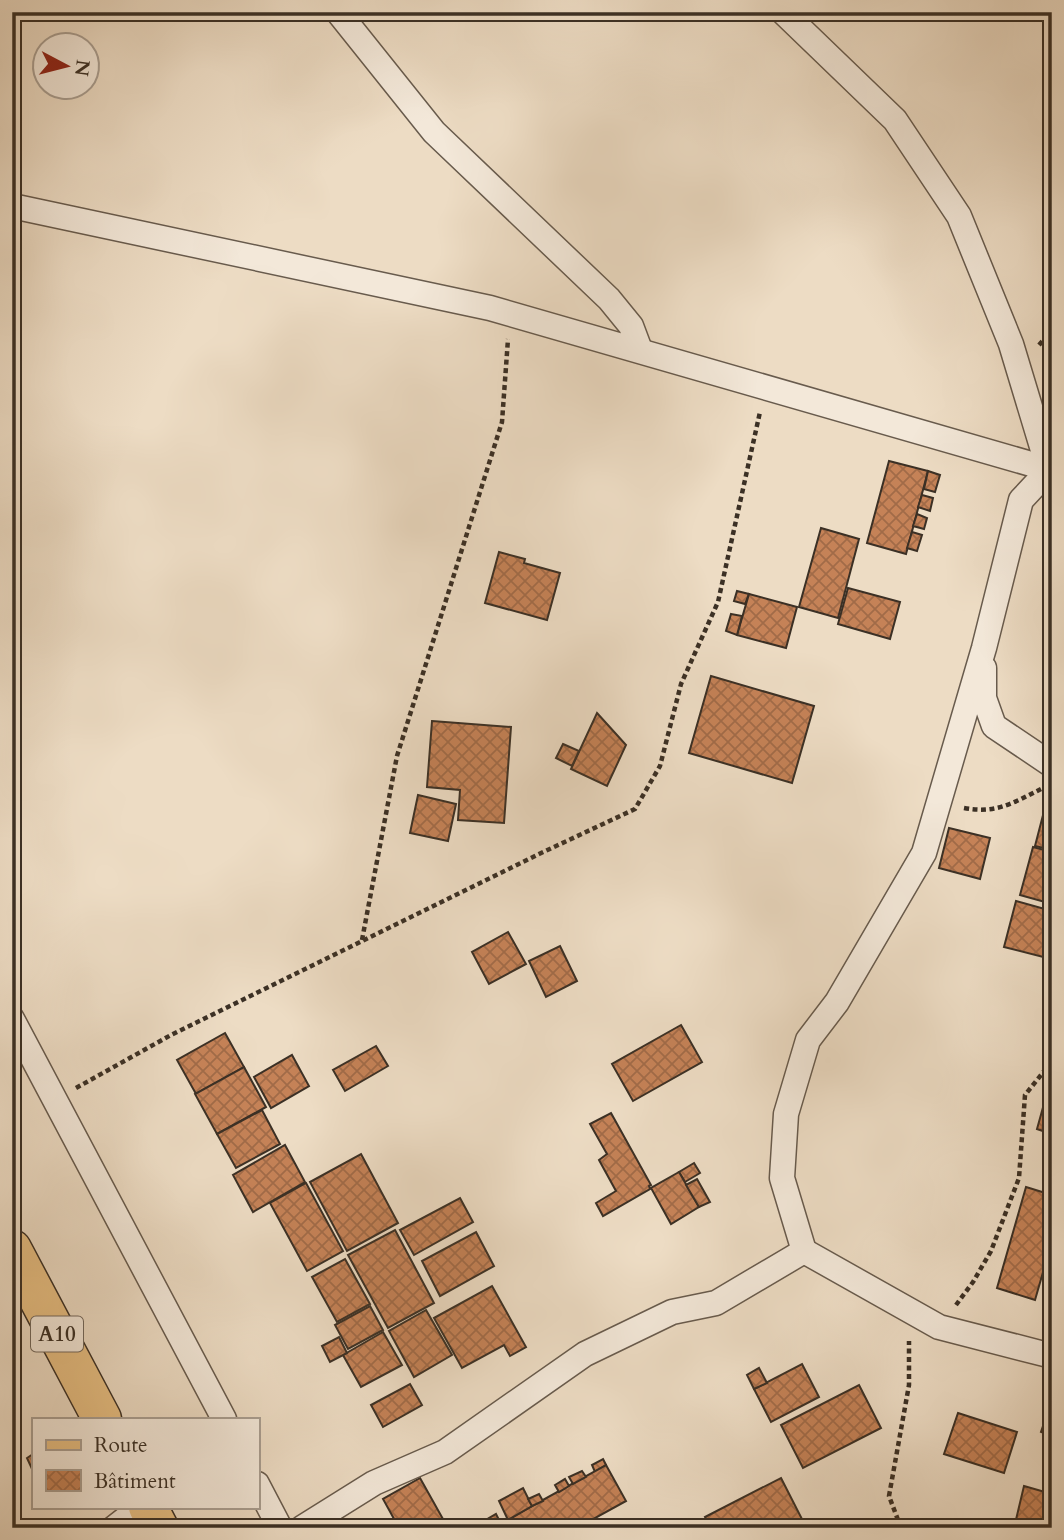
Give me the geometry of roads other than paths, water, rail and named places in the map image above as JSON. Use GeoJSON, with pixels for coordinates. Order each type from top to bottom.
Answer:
{"type":"FeatureCollection","features":[{"type":"Feature","properties":{"kind":"main road","name":"A10"},"geometry":{"type":"LineString","coordinates":[[12,1249],[101,1418]]}},
{"type":"Feature","properties":{"kind":"main road"},"geometry":{"type":"LineString","coordinates":[[149,1508],[159,1528]]}},
{"type":"Feature","properties":{"kind":"street"},"geometry":{"type":"LineString","coordinates":[[338,12],[434,132],[609,299],[631,326],[640,350]]}},
{"type":"Feature","properties":{"kind":"street"},"geometry":{"type":"LineString","coordinates":[[783,12],[895,120],[959,216],[1012,344],[1050,470]]}},
{"type":"Feature","properties":{"kind":"street"},"geometry":{"type":"LineString","coordinates":[[12,206],[510,314],[1050,470]]}},
{"type":"Feature","properties":{"kind":"street"},"geometry":{"type":"LineString","coordinates":[[1050,470],[1021,500],[984,648],[924,853],[837,1002],[807,1040],[786,1114],[782,1178],[804,1251],[939,1327],[1052,1356]]}},
{"type":"Feature","properties":{"kind":"street"},"geometry":{"type":"LineString","coordinates":[[984,648],[984,698],[994,726],[1048,776]]}},
{"type":"Feature","properties":{"kind":"street"},"geometry":{"type":"LineString","coordinates":[[12,1019],[222,1418]]}},
{"type":"Feature","properties":{"kind":"street"},"geometry":{"type":"LineString","coordinates":[[302,1528],[374,1483],[446,1452],[586,1354],[672,1312],[716,1303],[804,1251]]}},
{"type":"Feature","properties":{"kind":"street"},"geometry":{"type":"LineString","coordinates":[[259,1488],[280,1528]]}},
{"type":"Feature","properties":{"kind":"street"},"geometry":{"type":"LineString","coordinates":[[114,1528],[140,1508]]}}]}
